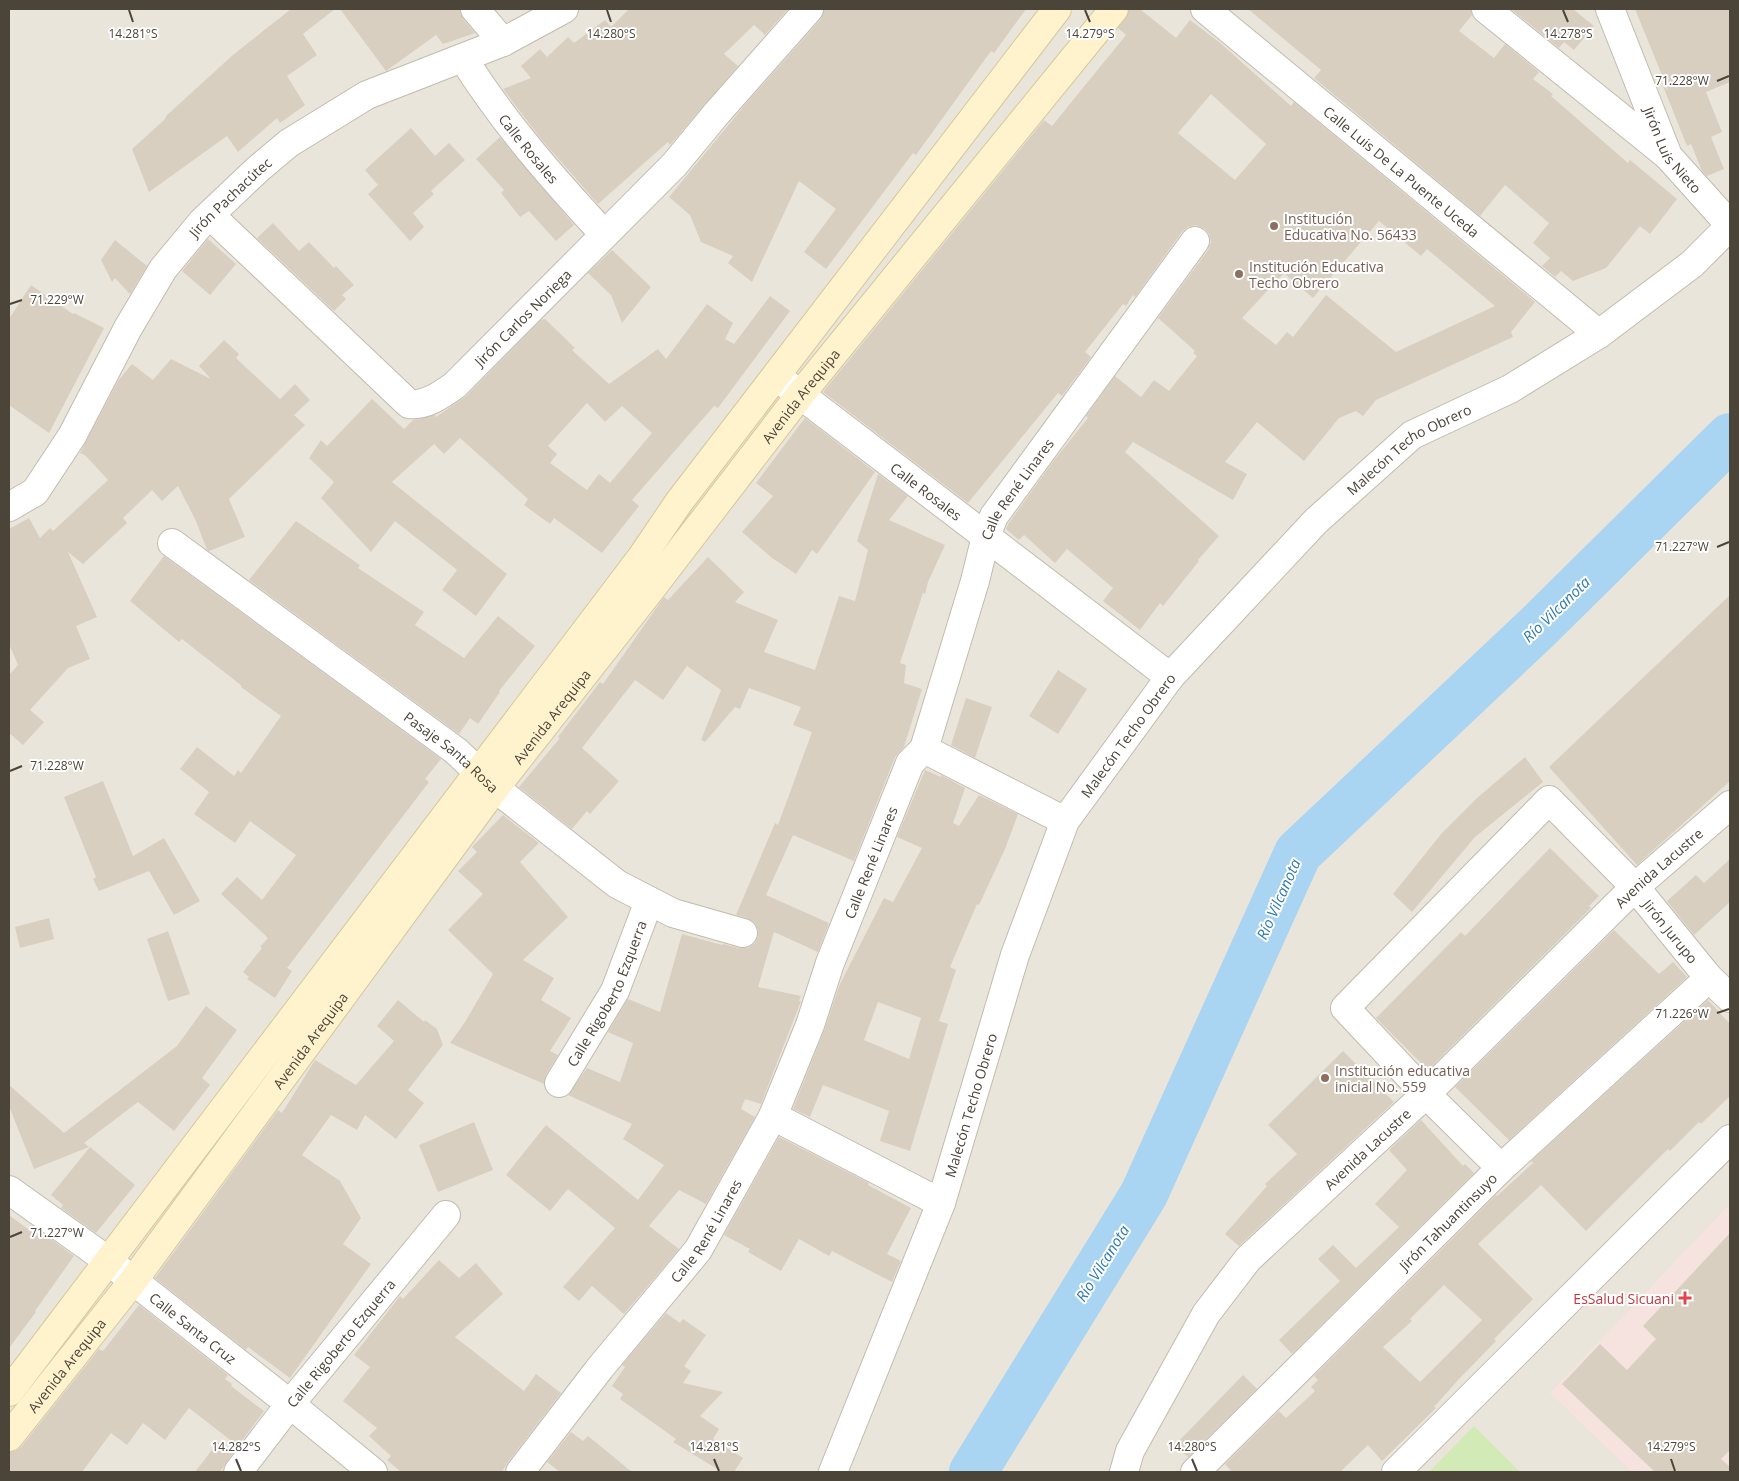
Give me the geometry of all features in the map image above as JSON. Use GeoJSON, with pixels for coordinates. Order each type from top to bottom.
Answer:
{"type":"FeatureCollection","features":[{"type":"Feature","properties":{"kind":"street"},"geometry":{"type":"LineString","coordinates":[[475,9],[503,42]]}},
{"type":"Feature","properties":{"kind":"street","name":"Jirón Pachacútec"},"geometry":{"type":"LineString","coordinates":[[9,507],[35,492],[72,436],[128,328],[162,269],[210,215],[289,143],[367,95],[503,42],[564,9]]}},
{"type":"Feature","properties":{"kind":"street","name":"Jirón Carlos Noriega"},"geometry":{"type":"LineString","coordinates":[[210,215],[409,404],[416,405],[433,399],[455,385],[674,165],[717,113],[809,9]]}},
{"type":"Feature","properties":{"kind":"street","name":"Avenida Arequipa"},"geometry":{"type":"LineString","coordinates":[[9,1437],[133,1280],[680,502],[1057,9]]}},
{"type":"Feature","properties":{"kind":"street","name":"Avenida Arequipa"},"geometry":{"type":"LineString","coordinates":[[9,1392],[107,1260],[486,780],[651,589],[800,394],[1114,9]]}},
{"type":"Feature","properties":{"kind":"street","name":"Calle Luis De La Puente Uceda"},"geometry":{"type":"LineString","coordinates":[[1205,9],[1599,334]]}},
{"type":"Feature","properties":{"kind":"street"},"geometry":{"type":"LineString","coordinates":[[1486,9],[1668,156]]}},
{"type":"Feature","properties":{"kind":"street","name":"Jirón Luis Nieto"},"geometry":{"type":"LineString","coordinates":[[1610,9],[1668,156],[1730,225]]}},
{"type":"Feature","properties":{"kind":"street","name":"Calle Rosales"},"geometry":{"type":"LineString","coordinates":[[463,58],[487,95],[555,182],[604,234]]}},
{"type":"Feature","properties":{"kind":"street","name":"Malecón Techo Obrero"},"geometry":{"type":"LineString","coordinates":[[833,1472],[941,1203],[1015,955],[1066,821],[1170,677],[1316,521],[1412,435],[1510,389],[1599,334],[1692,264],[1730,225]]}},
{"type":"Feature","properties":{"kind":"street","name":"Calle René Linares"},"geometry":{"type":"LineString","coordinates":[[520,1472],[600,1368],[698,1250],[773,1116],[810,1025],[830,963],[910,763],[924,749],[975,582],[986,536],[994,516],[1195,241]]}},
{"type":"Feature","properties":{"kind":"street","name":"Calle Rosales"},"geometry":{"type":"LineString","coordinates":[[777,377],[1170,677]]}},
{"type":"Feature","properties":{"kind":"street","name":"Pasaje Santa Rosa"},"geometry":{"type":"LineString","coordinates":[[172,543],[456,751],[486,780],[617,884],[673,913],[743,933]]}},
{"type":"Feature","properties":{"kind":"street"},"geometry":{"type":"LineString","coordinates":[[924,749],[1066,821]]}},
{"type":"Feature","properties":{"kind":"street","name":"Jirón Jurupo"},"geometry":{"type":"LineString","coordinates":[[1426,1094],[1345,1008],[1549,800],[1635,887],[1710,978],[1730,998]]}},
{"type":"Feature","properties":{"kind":"street","name":"Avenida Lacustre"},"geometry":{"type":"LineString","coordinates":[[1124,1472],[1130,1451],[1206,1314],[1248,1260],[1426,1094],[1635,887],[1730,805]]}},
{"type":"Feature","properties":{"kind":"street","name":"Calle Rigoberto Ezquerra"},"geometry":{"type":"LineString","coordinates":[[559,1083],[615,991],[649,900]]}},
{"type":"Feature","properties":{"kind":"street","name":"Jirón Tahuantinsuyo"},"geometry":{"type":"LineString","coordinates":[[1195,1472],[1501,1168],[1710,978]]}},
{"type":"Feature","properties":{"kind":"street"},"geometry":{"type":"LineString","coordinates":[[1426,1094],[1501,1168]]}},
{"type":"Feature","properties":{"kind":"street"},"geometry":{"type":"LineString","coordinates":[[773,1116],[941,1203]]}},
{"type":"Feature","properties":{"kind":"street"},"geometry":{"type":"LineString","coordinates":[[1396,1472],[1730,1139]]}},
{"type":"Feature","properties":{"kind":"street","name":"Calle Santa Cruz"},"geometry":{"type":"LineString","coordinates":[[9,1190],[133,1280],[290,1404],[372,1472]]}},
{"type":"Feature","properties":{"kind":"street","name":"Calle Rigoberto Ezquerra"},"geometry":{"type":"LineString","coordinates":[[238,1472],[290,1404],[446,1215]]}},
{"type":"Feature","properties":{"kind":"shaded area"},"geometry":{"type":"Polygon","coordinates":[[[9,9],[1730,9],[1730,1472],[9,1472],[9,9]]]}},
{"type":"Feature","properties":{"kind":"shaded area","name":"EsSalud Sicuani"},"geometry":{"type":"Polygon","coordinates":[[[1730,1204],[1730,1472],[1632,1472],[1550,1393],[1730,1204]]]}},
{"type":"Feature","properties":{"kind":"green space"},"geometry":{"type":"Polygon","coordinates":[[[1474,1426],[1520,1472],[1429,1472],[1474,1426]]]}},
{"type":"Feature","properties":{"kind":"building"},"geometry":{"type":"Polygon","coordinates":[[[291,9],[335,9],[303,34],[317,55],[287,76],[305,105],[280,123],[277,118],[238,152],[227,136],[149,192],[132,149],[234,54],[291,9]]]}},
{"type":"Feature","properties":{"kind":"building"},"geometry":{"type":"Polygon","coordinates":[[[340,9],[460,9],[463,19],[475,33],[443,44],[436,35],[386,71],[340,9]]]}},
{"type":"Feature","properties":{"kind":"building"},"geometry":{"type":"Polygon","coordinates":[[[629,9],[788,9],[765,35],[754,25],[724,54],[738,66],[670,145],[668,142],[598,204],[541,139],[503,89],[531,78],[521,66],[540,49],[547,57],[568,37],[574,43],[605,20],[611,27],[629,9]]]}},
{"type":"Feature","properties":{"kind":"building"},"geometry":{"type":"Polygon","coordinates":[[[824,9],[1026,9],[994,53],[991,51],[916,155],[913,153],[826,269],[804,252],[836,209],[799,181],[752,282],[728,263],[733,256],[701,242],[690,215],[669,197],[749,100],[821,19],[824,9]]]}},
{"type":"Feature","properties":{"kind":"building"},"geometry":{"type":"Polygon","coordinates":[[[1129,9],[1140,9],[1176,38],[1190,20],[1219,42],[1291,106],[1294,102],[1535,302],[1511,332],[1513,337],[1376,400],[1363,416],[1356,411],[1339,418],[1304,461],[1257,422],[1225,462],[1247,474],[1233,500],[1133,442],[1125,452],[1219,536],[1163,606],[1160,603],[1140,630],[1103,601],[1113,588],[1067,549],[1055,563],[1024,535],[1019,540],[1006,529],[1055,459],[1088,418],[1086,416],[1115,376],[1141,397],[1154,380],[1169,391],[1197,356],[1193,353],[1195,351],[1158,318],[1208,250],[1211,242],[1209,234],[1205,229],[1196,225],[1188,227],[1182,232],[1135,297],[1133,295],[1126,306],[1123,304],[1085,352],[1091,357],[1062,396],[1058,393],[968,503],[823,392],[1044,120],[1052,126],[1126,35],[1118,28],[1126,18],[1129,9]],[[1211,94],[1178,133],[1235,180],[1266,144],[1211,94]],[[1379,221],[1313,298],[1284,273],[1242,318],[1276,345],[1287,332],[1293,337],[1326,295],[1396,352],[1495,306],[1427,249],[1421,256],[1379,221]]]}},
{"type":"Feature","properties":{"kind":"building"},"geometry":{"type":"Polygon","coordinates":[[[1248,9],[1471,9],[1472,15],[1459,31],[1494,58],[1505,44],[1539,72],[1533,79],[1553,94],[1551,96],[1628,163],[1630,160],[1677,199],[1650,234],[1640,226],[1606,268],[1573,281],[1561,271],[1555,277],[1542,266],[1550,258],[1533,243],[1549,223],[1505,185],[1480,216],[1314,78],[1321,70],[1248,9]]]}},
{"type":"Feature","properties":{"kind":"building"},"geometry":{"type":"Polygon","coordinates":[[[1511,9],[1573,9],[1594,26],[1574,50],[1564,42],[1559,48],[1511,9]]]}},
{"type":"Feature","properties":{"kind":"building"},"geometry":{"type":"Polygon","coordinates":[[[1635,9],[1730,9],[1730,82],[1706,92],[1722,132],[1711,137],[1724,169],[1707,176],[1702,171],[1691,144],[1687,146],[1663,86],[1668,90],[1635,9]]]}},
{"type":"Feature","properties":{"kind":"building"},"geometry":{"type":"Polygon","coordinates":[[[411,128],[435,156],[449,143],[465,160],[431,191],[434,194],[413,213],[424,227],[410,241],[368,194],[378,185],[365,170],[411,128]]]}},
{"type":"Feature","properties":{"kind":"building"},"geometry":{"type":"Polygon","coordinates":[[[500,137],[574,225],[556,241],[529,211],[520,217],[501,193],[504,190],[476,159],[500,137]]]}},
{"type":"Feature","properties":{"kind":"building"},"geometry":{"type":"Polygon","coordinates":[[[273,223],[299,251],[309,242],[334,268],[336,266],[354,285],[342,295],[346,299],[334,311],[257,238],[273,223]]]}},
{"type":"Feature","properties":{"kind":"building"},"geometry":{"type":"Polygon","coordinates":[[[208,239],[236,264],[210,295],[182,271],[208,239]]]}},
{"type":"Feature","properties":{"kind":"building"},"geometry":{"type":"Polygon","coordinates":[[[115,240],[147,266],[130,294],[115,278],[112,282],[101,260],[115,240]]]}},
{"type":"Feature","properties":{"kind":"building"},"geometry":{"type":"Polygon","coordinates":[[[612,250],[651,287],[622,323],[611,295],[588,273],[612,250]]]}},
{"type":"Feature","properties":{"kind":"building"},"geometry":{"type":"Polygon","coordinates":[[[31,285],[73,314],[104,328],[49,433],[9,405],[9,319],[31,285]]]}},
{"type":"Feature","properties":{"kind":"building"},"geometry":{"type":"Polygon","coordinates":[[[770,296],[790,311],[718,408],[714,406],[632,500],[639,506],[602,553],[554,518],[550,524],[524,505],[528,499],[460,438],[444,454],[434,444],[392,482],[507,574],[476,616],[442,590],[457,570],[395,521],[371,552],[321,498],[334,482],[309,458],[321,440],[327,446],[372,399],[404,429],[413,420],[435,415],[436,417],[466,396],[541,320],[545,319],[575,348],[572,350],[609,384],[658,349],[666,359],[707,304],[733,323],[725,339],[734,344],[770,296]],[[587,403],[548,446],[557,454],[550,463],[587,490],[599,474],[610,483],[652,433],[622,406],[605,422],[587,403]]]}},
{"type":"Feature","properties":{"kind":"building"},"geometry":{"type":"Polygon","coordinates":[[[224,340],[239,354],[236,358],[280,399],[295,384],[310,400],[294,415],[305,425],[229,499],[245,537],[209,551],[207,550],[196,521],[178,486],[162,501],[152,490],[123,518],[127,523],[83,564],[68,552],[97,617],[76,626],[90,659],[68,668],[30,710],[44,722],[23,745],[9,733],[9,675],[18,665],[9,644],[9,529],[29,518],[40,538],[50,528],[53,531],[108,480],[86,456],[80,453],[118,381],[132,364],[153,380],[171,359],[211,379],[199,366],[224,340]]]}},
{"type":"Feature","properties":{"kind":"building"},"geometry":{"type":"Polygon","coordinates":[[[805,418],[875,472],[817,554],[812,550],[796,574],[772,558],[742,532],[773,496],[756,483],[805,418]]]}},
{"type":"Feature","properties":{"kind":"building"},"geometry":{"type":"Polygon","coordinates":[[[878,474],[908,496],[889,520],[945,545],[928,582],[925,594],[923,593],[900,663],[906,665],[904,683],[922,689],[904,747],[895,757],[854,861],[793,835],[766,895],[829,923],[818,952],[774,932],[758,987],[801,996],[799,1001],[801,1001],[761,1104],[745,1099],[741,1109],[755,1117],[706,1204],[679,1190],[649,1226],[679,1249],[624,1314],[592,1286],[579,1301],[563,1287],[615,1228],[568,1189],[550,1211],[506,1175],[546,1125],[638,1200],[664,1165],[623,1139],[632,1124],[568,1095],[587,1068],[620,1082],[633,1043],[608,1032],[628,999],[660,1012],[682,934],[739,948],[747,948],[754,944],[758,937],[755,923],[747,918],[736,915],[775,823],[778,825],[812,732],[793,725],[801,707],[749,688],[740,709],[735,707],[705,742],[701,740],[721,690],[687,666],[663,700],[635,680],[582,748],[619,781],[590,814],[587,811],[572,829],[519,787],[560,738],[558,737],[600,682],[603,684],[664,597],[668,600],[708,557],[744,592],[735,602],[778,620],[764,652],[815,670],[839,596],[855,601],[868,550],[857,541],[878,474]]]}},
{"type":"Feature","properties":{"kind":"building"},"geometry":{"type":"Polygon","coordinates":[[[296,521],[360,565],[358,568],[424,612],[415,625],[464,658],[498,616],[535,646],[499,691],[478,724],[470,718],[459,734],[249,580],[296,521]]]}},
{"type":"Feature","properties":{"kind":"building"},"geometry":{"type":"Polygon","coordinates":[[[164,556],[441,759],[425,779],[429,782],[287,968],[292,971],[275,998],[247,979],[249,977],[243,972],[268,938],[221,894],[237,877],[262,900],[296,855],[250,821],[235,843],[194,814],[209,792],[180,769],[197,747],[234,776],[238,770],[241,773],[281,716],[241,687],[182,639],[179,642],[130,601],[164,556]]]}},
{"type":"Feature","properties":{"kind":"building"},"geometry":{"type":"Polygon","coordinates":[[[1730,595],[1730,781],[1637,865],[1549,767],[1730,595]]]}},
{"type":"Feature","properties":{"kind":"building"},"geometry":{"type":"Polygon","coordinates":[[[1058,670],[1087,689],[1058,734],[1029,716],[1058,670]]]}},
{"type":"Feature","properties":{"kind":"building"},"geometry":{"type":"Polygon","coordinates":[[[966,698],[992,707],[975,758],[951,745],[966,698]]]}},
{"type":"Feature","properties":{"kind":"building"},"geometry":{"type":"Polygon","coordinates":[[[1525,757],[1543,782],[1475,837],[1412,912],[1393,894],[1442,833],[1477,798],[1525,757]]]}},
{"type":"Feature","properties":{"kind":"building"},"geometry":{"type":"Polygon","coordinates":[[[925,770],[941,777],[941,775],[965,788],[953,823],[959,826],[979,795],[1018,814],[1005,849],[979,905],[977,904],[950,967],[956,970],[939,1021],[948,1024],[910,1151],[880,1141],[889,1111],[823,1085],[810,1117],[793,1109],[824,1031],[840,984],[884,898],[893,902],[922,848],[897,837],[925,770]],[[878,1002],[864,1040],[909,1059],[921,1018],[878,1002]]]}},
{"type":"Feature","properties":{"kind":"building"},"geometry":{"type":"Polygon","coordinates":[[[103,781],[133,856],[164,838],[200,901],[174,915],[149,871],[99,891],[93,879],[96,877],[64,797],[103,781]]]}},
{"type":"Feature","properties":{"kind":"building"},"geometry":{"type":"Polygon","coordinates":[[[503,815],[539,843],[520,862],[568,917],[523,960],[554,978],[541,1000],[571,1018],[550,1051],[558,1055],[546,1075],[544,1084],[450,1043],[465,1022],[493,974],[448,930],[483,894],[458,871],[477,852],[472,847],[503,815]]]}},
{"type":"Feature","properties":{"kind":"building"},"geometry":{"type":"Polygon","coordinates":[[[1550,848],[1599,896],[1589,906],[1591,908],[1428,1070],[1376,1018],[1461,932],[1465,936],[1550,848]]]}},
{"type":"Feature","properties":{"kind":"building"},"geometry":{"type":"Polygon","coordinates":[[[1730,859],[1730,902],[1694,935],[1667,901],[1696,875],[1704,883],[1730,859]]]}},
{"type":"Feature","properties":{"kind":"building"},"geometry":{"type":"Polygon","coordinates":[[[49,918],[54,939],[20,948],[15,927],[49,918]]]}},
{"type":"Feature","properties":{"kind":"building"},"geometry":{"type":"Polygon","coordinates":[[[1614,930],[1659,974],[1673,962],[1687,977],[1509,1140],[1455,1087],[1614,930]]]}},
{"type":"Feature","properties":{"kind":"building"},"geometry":{"type":"Polygon","coordinates":[[[168,931],[190,994],[168,1001],[147,939],[168,931]]]}},
{"type":"Feature","properties":{"kind":"building"},"geometry":{"type":"Polygon","coordinates":[[[398,1000],[424,1022],[425,1020],[437,1029],[443,1045],[408,1090],[424,1103],[396,1139],[365,1115],[357,1130],[331,1115],[302,1155],[340,1181],[361,1218],[343,1244],[371,1264],[290,1378],[248,1347],[246,1350],[155,1278],[278,1110],[282,1113],[315,1060],[356,1085],[394,1041],[377,1026],[398,1000]]]}},
{"type":"Feature","properties":{"kind":"building"},"geometry":{"type":"Polygon","coordinates":[[[1708,1000],[1730,1024],[1730,1096],[1701,1124],[1699,1122],[1670,1151],[1668,1149],[1586,1231],[1541,1185],[1478,1244],[1533,1299],[1494,1339],[1496,1341],[1434,1407],[1436,1408],[1382,1461],[1368,1445],[1340,1472],[1232,1472],[1225,1464],[1279,1411],[1286,1418],[1315,1391],[1311,1387],[1318,1380],[1314,1376],[1496,1195],[1533,1163],[1531,1161],[1708,1000]],[[1444,1285],[1410,1319],[1412,1321],[1383,1347],[1420,1382],[1482,1320],[1444,1285]]]}},
{"type":"Feature","properties":{"kind":"building"},"geometry":{"type":"Polygon","coordinates":[[[206,1006],[237,1030],[202,1078],[210,1085],[174,1131],[138,1102],[84,1143],[89,1147],[34,1169],[9,1106],[9,1085],[64,1133],[177,1046],[206,1006]]]}},
{"type":"Feature","properties":{"kind":"building"},"geometry":{"type":"Polygon","coordinates":[[[1343,1051],[1394,1102],[1239,1246],[1225,1234],[1267,1186],[1265,1184],[1297,1154],[1268,1125],[1343,1051]]]}},
{"type":"Feature","properties":{"kind":"building"},"geometry":{"type":"Polygon","coordinates":[[[1421,1120],[1463,1166],[1465,1164],[1474,1173],[1292,1354],[1279,1340],[1340,1281],[1318,1259],[1333,1245],[1356,1268],[1399,1227],[1375,1204],[1407,1170],[1389,1150],[1421,1120]]]}},
{"type":"Feature","properties":{"kind":"building"},"geometry":{"type":"Polygon","coordinates":[[[474,1122],[493,1170],[438,1192],[419,1145],[474,1122]]]}},
{"type":"Feature","properties":{"kind":"building"},"geometry":{"type":"Polygon","coordinates":[[[779,1137],[869,1183],[868,1185],[911,1208],[887,1254],[901,1261],[892,1282],[832,1251],[829,1256],[799,1239],[781,1271],[748,1252],[750,1249],[724,1235],[779,1137]]]}},
{"type":"Feature","properties":{"kind":"building"},"geometry":{"type":"Polygon","coordinates":[[[90,1147],[135,1185],[96,1233],[61,1208],[63,1205],[51,1195],[90,1147]]]}},
{"type":"Feature","properties":{"kind":"building"},"geometry":{"type":"Polygon","coordinates":[[[9,1215],[37,1236],[41,1232],[74,1256],[9,1348],[9,1215]]]}},
{"type":"Feature","properties":{"kind":"building","name":"EsSalud Sicuani"},"geometry":{"type":"Polygon","coordinates":[[[1730,1233],[1730,1450],[1721,1459],[1730,1467],[1730,1472],[1655,1472],[1562,1384],[1600,1344],[1627,1370],[1656,1339],[1643,1326],[1730,1233]]]}},
{"type":"Feature","properties":{"kind":"building"},"geometry":{"type":"Polygon","coordinates":[[[439,1260],[459,1278],[476,1263],[503,1294],[455,1337],[524,1391],[536,1374],[561,1393],[502,1472],[401,1472],[387,1460],[391,1456],[369,1436],[377,1428],[343,1401],[370,1367],[354,1355],[400,1296],[403,1299],[439,1260]]]}},
{"type":"Feature","properties":{"kind":"building"},"geometry":{"type":"Polygon","coordinates":[[[139,1305],[228,1375],[225,1379],[232,1384],[231,1386],[264,1411],[238,1446],[189,1408],[165,1440],[143,1423],[127,1445],[111,1433],[82,1472],[9,1472],[9,1452],[21,1447],[99,1349],[103,1351],[139,1305]]]}},
{"type":"Feature","properties":{"kind":"building"},"geometry":{"type":"Polygon","coordinates":[[[666,1313],[680,1323],[683,1319],[706,1335],[684,1366],[691,1371],[683,1383],[723,1392],[700,1416],[719,1429],[713,1439],[743,1458],[734,1472],[722,1472],[673,1442],[676,1439],[620,1399],[623,1394],[612,1386],[625,1367],[622,1365],[666,1313]]]}},
{"type":"Feature","properties":{"kind":"building"},"geometry":{"type":"Polygon","coordinates":[[[1243,1375],[1257,1389],[1188,1457],[1175,1445],[1243,1375]]]}},
{"type":"Feature","properties":{"kind":"building"},"geometry":{"type":"Polygon","coordinates":[[[571,1432],[583,1441],[588,1436],[632,1472],[560,1472],[547,1462],[571,1432]]]}},
{"type":"Feature","properties":{"kind":"building"},"geometry":{"type":"Polygon","coordinates":[[[218,1442],[233,1453],[220,1472],[195,1472],[218,1442]]]}},
{"type":"Feature","properties":{"kind":"waterway","name":"Río Vilcanota"},"geometry":{"type":"LineString","coordinates":[[973,1472],[1144,1194],[1298,853],[1540,625],[1730,437]]}},
{"type":"Feature","properties":{"kind":"place","name":"Institución Educativa No. 56433"},"geometry":{"type":"Point","coordinates":[1274,226]}},
{"type":"Feature","properties":{"kind":"place","name":"Institución Educativa Techo Obrero"},"geometry":{"type":"Point","coordinates":[1239,274]}},
{"type":"Feature","properties":{"kind":"place","name":"Institución educativa inicial No. 559"},"geometry":{"type":"Point","coordinates":[1325,1078]}},
{"type":"Feature","properties":{"kind":"place","name":"EsSalud Sicuani"},"geometry":{"type":"Point","coordinates":[1685,1298]}}]}
